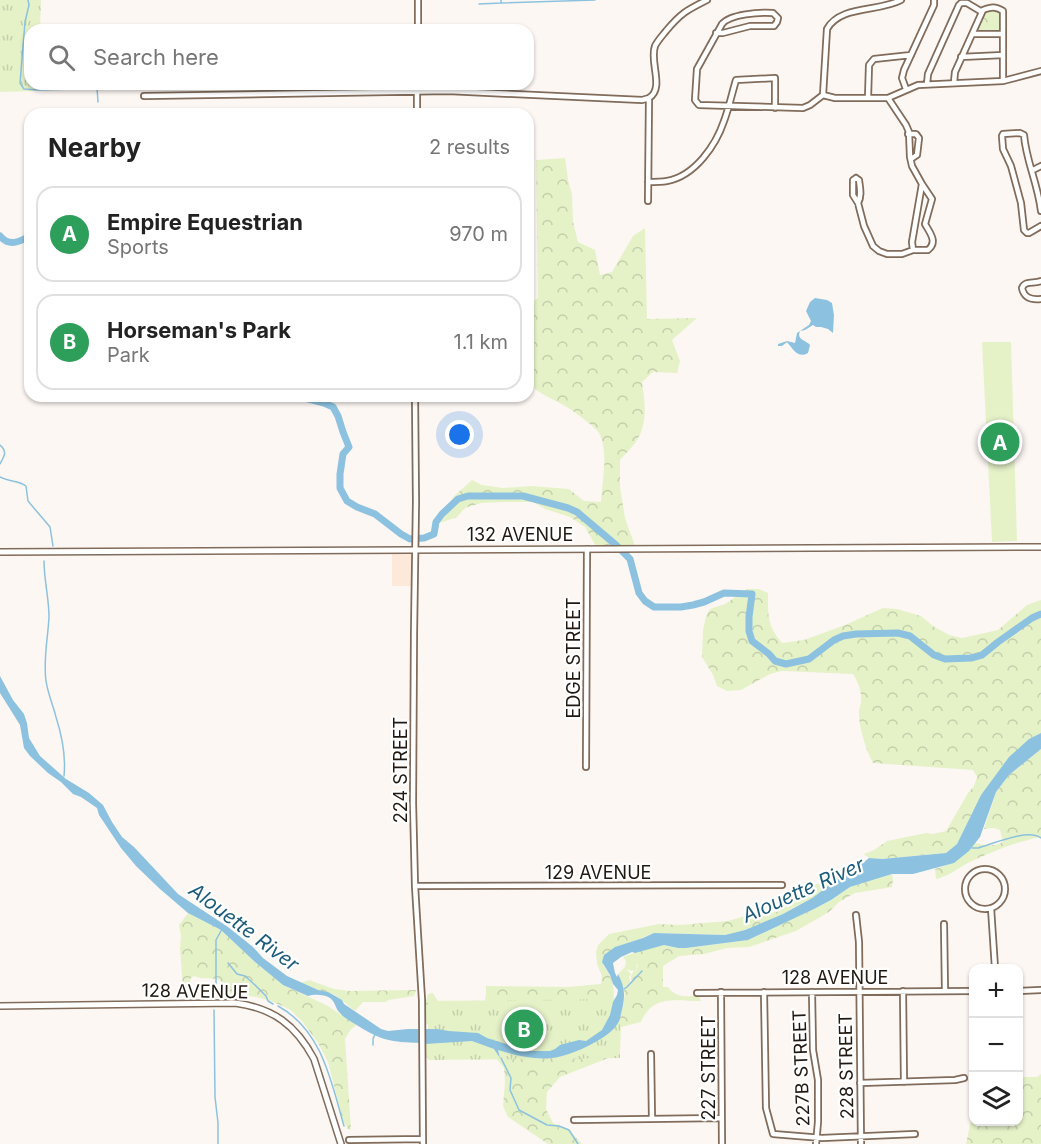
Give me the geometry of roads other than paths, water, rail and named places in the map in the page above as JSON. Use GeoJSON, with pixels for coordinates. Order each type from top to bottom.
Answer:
{"type":"FeatureCollection","features":[{"type":"Feature","properties":{"kind":"main road","name":"132 AVENUE"},"geometry":{"type":"LineString","coordinates":[[0,552],[416,547],[587,549],[1041,547]]}},
{"type":"Feature","properties":{"kind":"main road","name":"128 AVENUE"},"geometry":{"type":"LineString","coordinates":[[0,1006],[235,1003],[258,1007],[276,1015],[290,1025],[309,1049],[341,1144]]}},
{"type":"Feature","properties":{"kind":"street"},"geometry":{"type":"LineString","coordinates":[[418,0],[418,24]]}},
{"type":"Feature","properties":{"kind":"street"},"geometry":{"type":"LineString","coordinates":[[144,96],[451,91],[649,98],[657,88],[653,60],[656,45],[681,14],[707,0]]}},
{"type":"Feature","properties":{"kind":"street"},"geometry":{"type":"LineString","coordinates":[[881,7],[882,0]]}},
{"type":"Feature","properties":{"kind":"street"},"geometry":{"type":"LineString","coordinates":[[823,95],[827,30],[830,24],[860,9],[888,6],[901,0]]}},
{"type":"Feature","properties":{"kind":"street"},"geometry":{"type":"LineString","coordinates":[[906,90],[902,78],[904,70],[934,6],[933,0]]}},
{"type":"Feature","properties":{"kind":"street"},"geometry":{"type":"LineString","coordinates":[[927,84],[928,74],[959,5],[967,3],[982,12]]}},
{"type":"Feature","properties":{"kind":"street"},"geometry":{"type":"LineString","coordinates":[[954,82],[955,72],[982,12],[990,7],[997,7],[1003,11],[1004,81]]}},
{"type":"Feature","properties":{"kind":"street"},"geometry":{"type":"LineString","coordinates":[[716,33],[750,26],[774,26],[778,18],[773,13],[767,12],[726,19],[716,33],[698,69],[695,100],[699,105],[806,107],[823,95],[835,98],[888,98],[918,85],[1004,81],[1041,71]]}},
{"type":"Feature","properties":{"kind":"street"},"geometry":{"type":"LineString","coordinates":[[973,34],[1003,34]]}},
{"type":"Feature","properties":{"kind":"street"},"geometry":{"type":"LineString","coordinates":[[868,98],[869,65],[874,59],[911,55]]}},
{"type":"Feature","properties":{"kind":"street"},"geometry":{"type":"LineString","coordinates":[[961,57],[1004,56]]}},
{"type":"Feature","properties":{"kind":"street"},"geometry":{"type":"LineString","coordinates":[[648,182],[674,180],[693,168],[715,140],[725,119],[736,80],[775,78],[775,108]]}},
{"type":"Feature","properties":{"kind":"street"},"geometry":{"type":"LineString","coordinates":[[417,91],[417,108]]}},
{"type":"Feature","properties":{"kind":"street"},"geometry":{"type":"LineString","coordinates":[[648,201],[649,98]]}},
{"type":"Feature","properties":{"kind":"street"},"geometry":{"type":"LineString","coordinates":[[856,178],[853,180],[853,195],[858,203],[869,240],[879,251],[894,255],[913,250],[928,250],[933,245],[933,238],[925,224],[932,199],[922,184],[911,159],[906,125],[888,98]]}},
{"type":"Feature","properties":{"kind":"street"},"geometry":{"type":"LineString","coordinates":[[909,134],[916,134],[919,138],[917,155],[911,159]]}},
{"type":"Feature","properties":{"kind":"street"},"geometry":{"type":"LineString","coordinates":[[1041,211],[1024,135],[1004,134],[1003,149],[1011,166],[1021,203],[1024,230],[1029,233],[1041,226]]}},
{"type":"Feature","properties":{"kind":"street"},"geometry":{"type":"LineString","coordinates":[[1033,170],[1041,166]]}},
{"type":"Feature","properties":{"kind":"street"},"geometry":{"type":"LineString","coordinates":[[913,250],[912,242],[922,184]]}},
{"type":"Feature","properties":{"kind":"street"},"geometry":{"type":"LineString","coordinates":[[1041,281],[1027,282],[1022,288],[1026,297],[1041,299]]}},
{"type":"Feature","properties":{"kind":"street","name":"224 STREET"},"geometry":{"type":"LineString","coordinates":[[415,402],[415,885],[421,984],[423,1141]]}},
{"type":"Feature","properties":{"kind":"street","name":"EDGE STREET"},"geometry":{"type":"LineString","coordinates":[[586,767],[587,549]]}},
{"type":"Feature","properties":{"kind":"street"},"geometry":{"type":"LineString","coordinates":[[979,869],[995,871],[1005,884],[1005,894],[1002,900],[991,908],[978,908],[966,896],[967,880],[970,874],[979,869]]}},
{"type":"Feature","properties":{"kind":"street","name":"129 AVENUE"},"geometry":{"type":"LineString","coordinates":[[415,885],[782,885]]}},
{"type":"Feature","properties":{"kind":"street"},"geometry":{"type":"LineString","coordinates":[[991,908],[995,964]]}},
{"type":"Feature","properties":{"kind":"street","name":"228 STREET"},"geometry":{"type":"LineString","coordinates":[[856,915],[859,947],[861,1144]]}},
{"type":"Feature","properties":{"kind":"street"},"geometry":{"type":"LineString","coordinates":[[944,924],[945,991]]}},
{"type":"Feature","properties":{"kind":"street"},"geometry":{"type":"LineString","coordinates":[[1023,991],[1041,990]]}},
{"type":"Feature","properties":{"kind":"street"},"geometry":{"type":"LineString","coordinates":[[903,991],[904,1082]]}},
{"type":"Feature","properties":{"kind":"street","name":"128 AVENUE"},"geometry":{"type":"LineString","coordinates":[[697,993],[969,991]]}},
{"type":"Feature","properties":{"kind":"street","name":"227 STREET"},"geometry":{"type":"LineString","coordinates":[[721,992],[722,1144]]}},
{"type":"Feature","properties":{"kind":"street"},"geometry":{"type":"LineString","coordinates":[[764,992],[766,1108],[773,1134],[837,1138],[915,1134]]}},
{"type":"Feature","properties":{"kind":"street","name":"227B STREET"},"geometry":{"type":"LineString","coordinates":[[812,992],[813,1050],[818,1080],[819,1122],[816,1144]]}},
{"type":"Feature","properties":{"kind":"street"},"geometry":{"type":"LineString","coordinates":[[651,1054],[652,1119]]}},
{"type":"Feature","properties":{"kind":"street"},"geometry":{"type":"LineString","coordinates":[[860,1083],[964,1078]]}},
{"type":"Feature","properties":{"kind":"street"},"geometry":{"type":"LineString","coordinates":[[574,1120],[722,1118]]}},
{"type":"Feature","properties":{"kind":"street"},"geometry":{"type":"LineString","coordinates":[[349,1140],[423,1141]]}},
{"type":"Feature","properties":{"kind":"water"},"geometry":{"type":"Polygon","coordinates":[[[815,298],[832,303],[833,333],[828,329],[813,325],[800,331],[811,321],[806,311],[810,302],[815,298]]]}},
{"type":"Feature","properties":{"kind":"water"},"geometry":{"type":"Polygon","coordinates":[[[800,331],[800,338],[810,345],[808,353],[799,354],[787,342],[778,346],[787,341],[795,343],[797,333],[800,331]]]}},
{"type":"Feature","properties":{"kind":"water"},"geometry":{"type":"Polygon","coordinates":[[[0,676],[13,700],[24,714],[29,738],[40,756],[66,779],[103,805],[122,837],[178,894],[228,927],[287,976],[337,997],[381,1029],[388,1031],[437,1029],[478,1033],[528,1051],[550,1051],[560,1045],[579,1040],[586,1041],[602,1030],[610,1015],[618,990],[602,962],[604,955],[615,947],[654,933],[725,935],[745,930],[783,914],[814,897],[843,874],[869,858],[882,859],[946,853],[957,844],[981,795],[1009,757],[1029,739],[1041,733],[1041,749],[1009,775],[996,792],[980,837],[969,851],[954,863],[913,874],[892,874],[850,887],[814,909],[748,940],[686,948],[664,945],[632,952],[613,963],[615,973],[617,977],[618,974],[624,989],[624,998],[619,1021],[608,1034],[582,1049],[558,1057],[528,1057],[498,1050],[500,1058],[494,1049],[472,1041],[425,1044],[394,1041],[372,1034],[343,1016],[330,998],[319,995],[308,996],[283,985],[221,930],[188,913],[136,866],[121,848],[99,815],[97,808],[73,794],[30,756],[24,748],[20,725],[0,693],[0,676]]]}},
{"type":"Feature","properties":{"kind":"waterway"},"geometry":{"type":"LineString","coordinates":[[25,24],[28,0]]}},
{"type":"Feature","properties":{"kind":"waterway"},"geometry":{"type":"LineString","coordinates":[[479,4],[501,3],[501,0]]}},
{"type":"Feature","properties":{"kind":"waterway"},"geometry":{"type":"LineString","coordinates":[[501,3],[595,0]]}},
{"type":"Feature","properties":{"kind":"waterway"},"geometry":{"type":"LineString","coordinates":[[24,34],[20,83],[24,89]]}},
{"type":"Feature","properties":{"kind":"waterway"},"geometry":{"type":"LineString","coordinates":[[97,90],[98,102]]}},
{"type":"Feature","properties":{"kind":"waterway"},"geometry":{"type":"LineString","coordinates":[[0,236],[11,242],[24,239]]}},
{"type":"Feature","properties":{"kind":"waterway"},"geometry":{"type":"LineString","coordinates":[[320,402],[333,407],[349,447],[343,454],[340,474],[340,488],[347,501],[375,514],[401,534],[410,539],[424,538],[434,534],[436,522],[442,514],[458,499],[468,496],[523,496],[568,508],[577,512],[630,559],[639,593],[654,607],[693,605],[724,593],[752,594],[749,617],[752,641],[775,661],[786,664],[809,659],[843,636],[898,633],[910,636],[934,655],[945,659],[971,658],[982,655],[1032,618],[1041,614]]}},
{"type":"Feature","properties":{"kind":"waterway"},"geometry":{"type":"LineString","coordinates":[[0,445],[5,452],[0,464]]}},
{"type":"Feature","properties":{"kind":"waterway"},"geometry":{"type":"LineString","coordinates":[[0,477],[26,486],[28,501],[50,527],[53,546]]}},
{"type":"Feature","properties":{"kind":"waterway"},"geometry":{"type":"LineString","coordinates":[[44,561],[49,617],[45,673],[62,739],[64,776]]}},
{"type":"Feature","properties":{"kind":"waterway"},"geometry":{"type":"LineString","coordinates":[[972,848],[1019,836],[1035,835],[1041,838]]}},
{"type":"Feature","properties":{"kind":"waterway","name":"Alouette River"},"geometry":{"type":"LineString","coordinates":[[216,992],[216,940],[222,929]]}},
{"type":"Feature","properties":{"kind":"waterway"},"geometry":{"type":"LineString","coordinates":[[228,963],[237,974],[245,976],[273,1004]]}},
{"type":"Feature","properties":{"kind":"waterway"},"geometry":{"type":"LineString","coordinates":[[624,989],[642,971]]}},
{"type":"Feature","properties":{"kind":"waterway"},"geometry":{"type":"LineString","coordinates":[[278,1006],[293,1016],[315,1043],[329,1075],[344,1126]]}},
{"type":"Feature","properties":{"kind":"waterway"},"geometry":{"type":"LineString","coordinates":[[214,1010],[218,1144]]}},
{"type":"Feature","properties":{"kind":"waterway"},"geometry":{"type":"LineString","coordinates":[[373,1045],[375,1034]]}},
{"type":"Feature","properties":{"kind":"waterway"},"geometry":{"type":"LineString","coordinates":[[501,1058],[511,1078],[510,1090],[519,1110],[547,1125],[569,1130],[578,1144]]}},
{"type":"Feature","properties":{"kind":"place","name":"Empire Equestrian"},"geometry":{"type":"Point","coordinates":[1000,442]}},
{"type":"Feature","properties":{"kind":"place","name":"Horseman's Park"},"geometry":{"type":"Point","coordinates":[524,1029]}}]}
